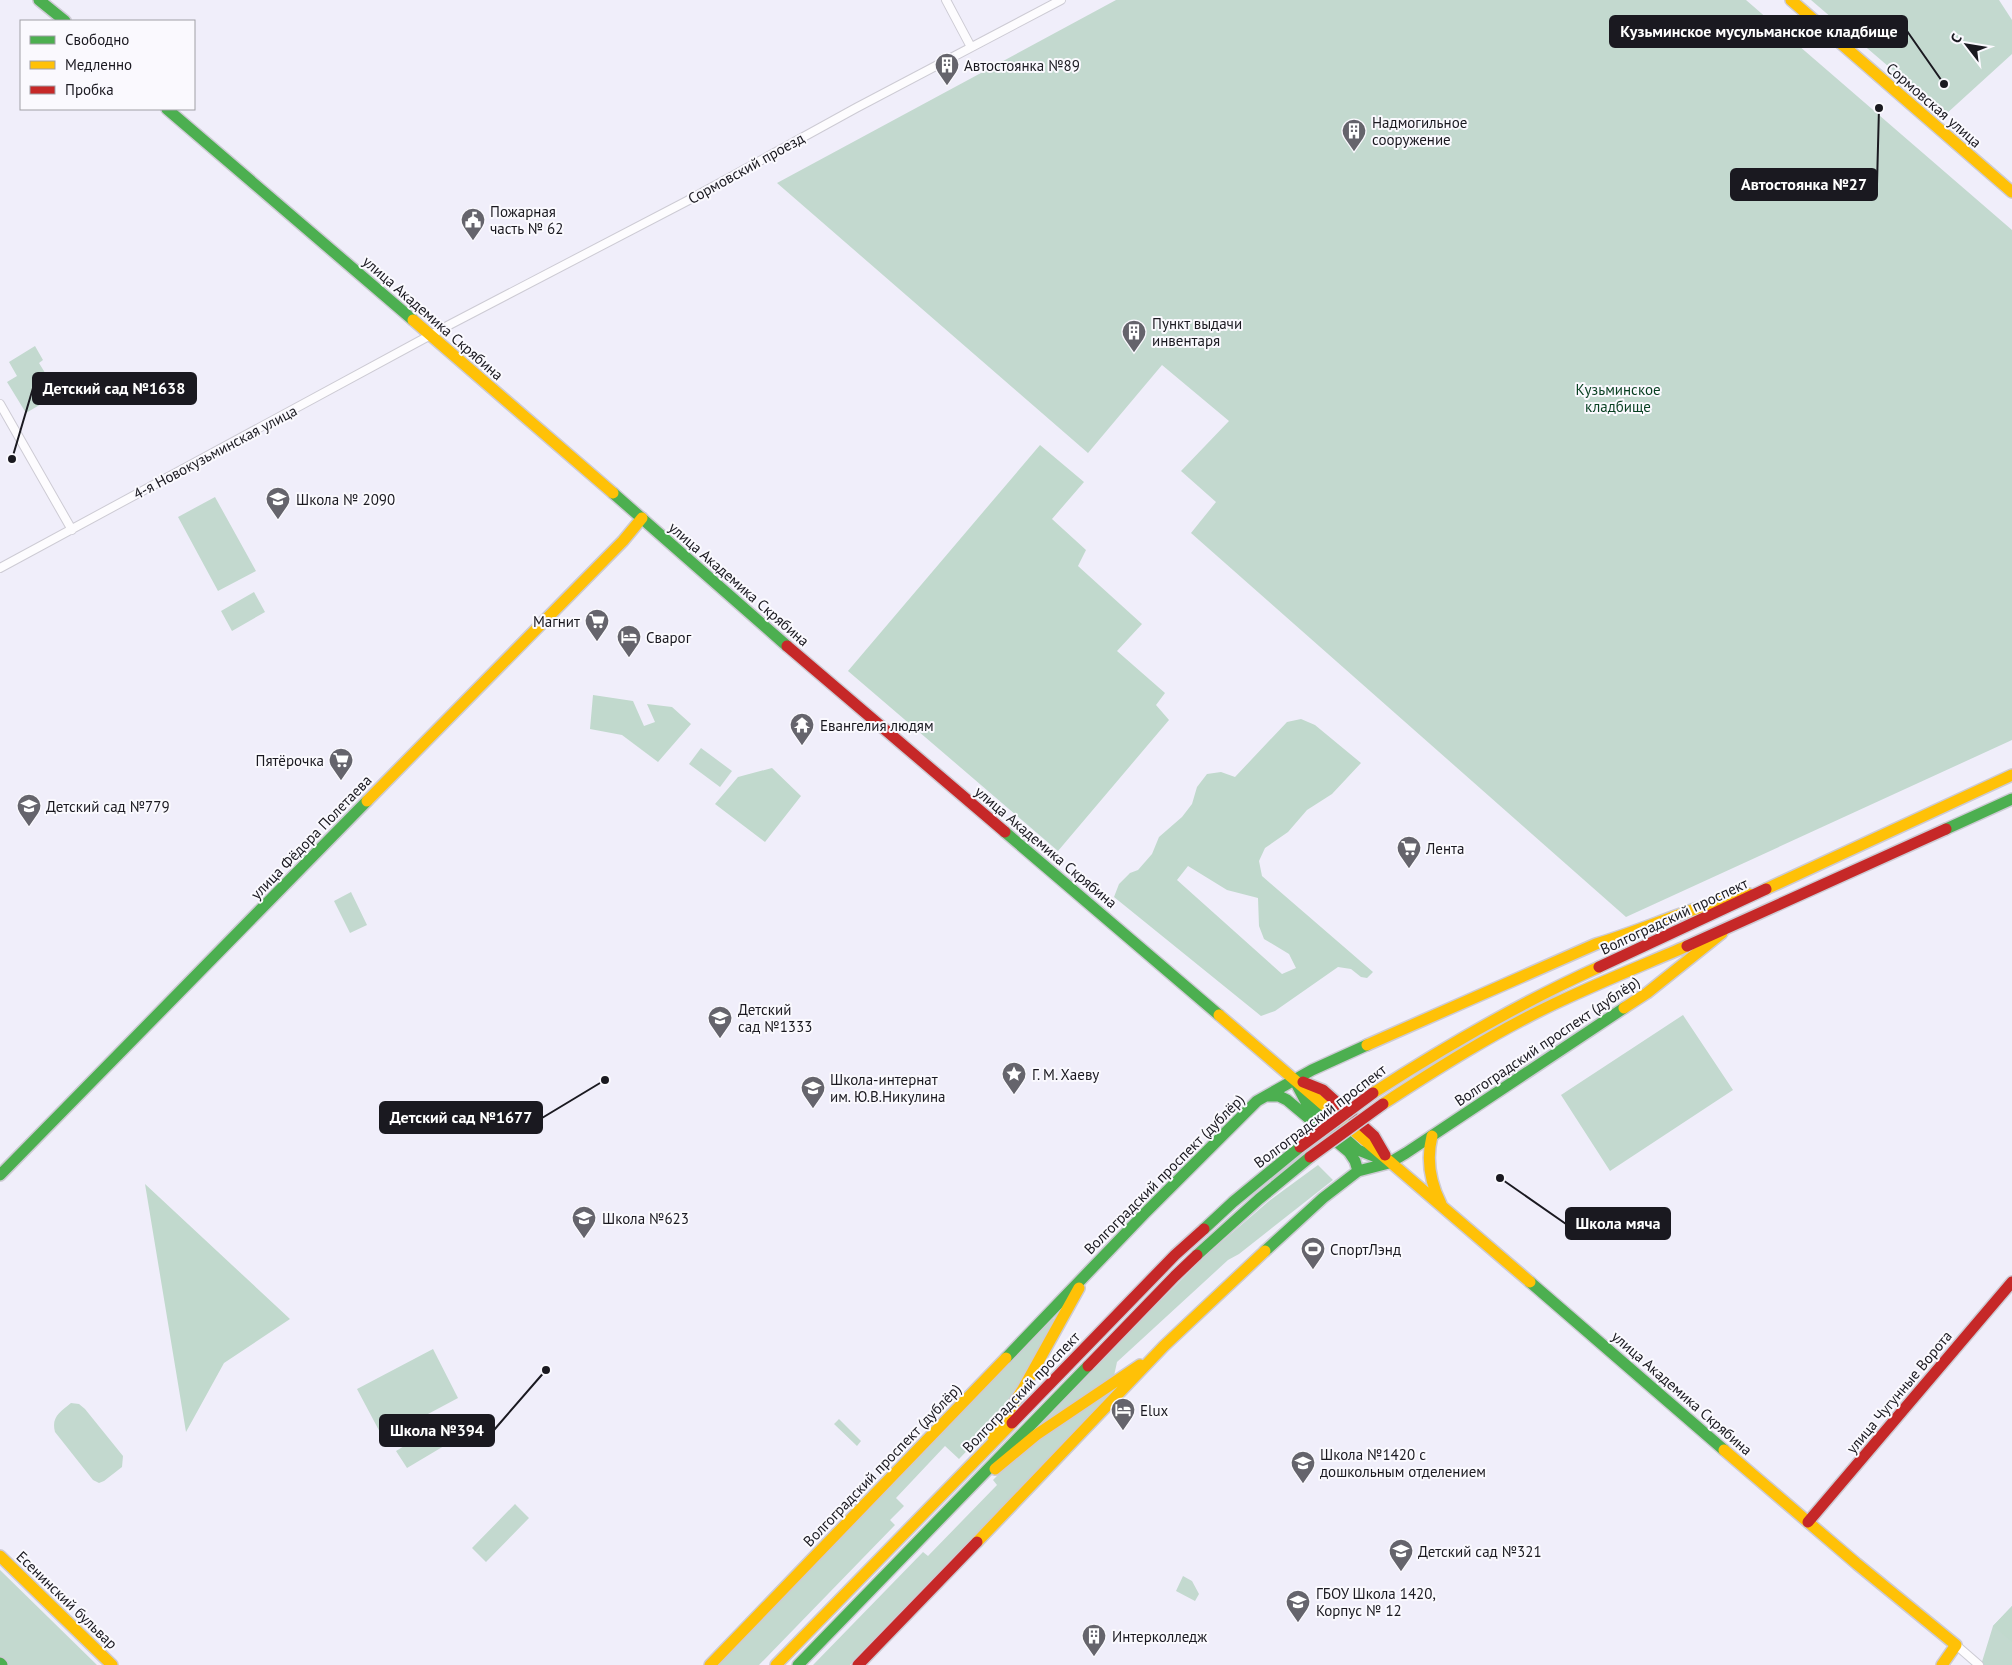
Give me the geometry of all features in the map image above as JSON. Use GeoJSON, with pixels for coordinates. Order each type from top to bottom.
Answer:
{"type":"FeatureCollection","features":[{"type":"Feature","properties":{"kind":"main road"},"geometry":{"type":"LineString","coordinates":[[39,0],[64,20]]}},
{"type":"Feature","properties":{"kind":"main road","name":"Сормовская улица"},"geometry":{"type":"LineString","coordinates":[[1791,0],[2012,192]]}},
{"type":"Feature","properties":{"kind":"main road","name":"улица Академика Скрябина"},"geometry":{"type":"LineString","coordinates":[[168,110],[642,518],[736,603],[1294,1079],[1323,1090],[1374,1136],[1389,1162]]}},
{"type":"Feature","properties":{"kind":"main road","name":"улица Фёдора Полетаева"},"geometry":{"type":"LineString","coordinates":[[0,1175],[596,569],[642,518]]}},
{"type":"Feature","properties":{"kind":"main road","name":"Волгоградский проспект"},"geometry":{"type":"LineString","coordinates":[[776,1665],[1175,1256],[1233,1202],[1300,1147],[1373,1093],[1507,1011],[2012,775]]}},
{"type":"Feature","properties":{"kind":"main road","name":"Волгоградский проспект"},"geometry":{"type":"LineString","coordinates":[[798,1665],[1175,1276],[1259,1199],[1310,1157],[1383,1104],[1425,1076],[1554,1004],[1730,927],[2012,799]]}},
{"type":"Feature","properties":{"kind":"main road","name":"Волгоградский проспект (дублёр)"},"geometry":{"type":"LineString","coordinates":[[710,1665],[1152,1206],[1257,1101],[1294,1079],[1425,1018],[1596,944],[1633,933],[1724,899],[1765,890]]}},
{"type":"Feature","properties":{"kind":"main road","name":"Волгоградский проспект (дублёр)"},"geometry":{"type":"LineString","coordinates":[[858,1665],[1164,1346],[1291,1225],[1358,1171],[1389,1162],[1432,1136],[1647,993],[1730,927]]}},
{"type":"Feature","properties":{"kind":"main road","name":"улица Академика Скрябина"},"geometry":{"type":"LineString","coordinates":[[1294,1079],[1307,1104],[1358,1150],[1389,1162],[1808,1522],[1956,1645]]}},
{"type":"Feature","properties":{"kind":"main road"},"geometry":{"type":"LineString","coordinates":[[1266,1096],[1279,1096],[1287,1100],[1349,1152],[1355,1161],[1358,1171]]}},
{"type":"Feature","properties":{"kind":"main road"},"geometry":{"type":"LineString","coordinates":[[1432,1136],[1428,1155],[1429,1174],[1444,1209]]}},
{"type":"Feature","properties":{"kind":"main road"},"geometry":{"type":"LineString","coordinates":[[970,1465],[1012,1408],[1087,1274]]}},
{"type":"Feature","properties":{"kind":"main road","name":"улица Чугунные Ворота"},"geometry":{"type":"LineString","coordinates":[[1808,1522],[2012,1282]]}},
{"type":"Feature","properties":{"kind":"main road"},"geometry":{"type":"LineString","coordinates":[[959,1499],[1036,1435],[1106,1389],[1164,1346]]}},
{"type":"Feature","properties":{"kind":"main road","name":"Есенинский бульвар"},"geometry":{"type":"LineString","coordinates":[[0,1556],[112,1665]]}},
{"type":"Feature","properties":{"kind":"main road"},"geometry":{"type":"LineString","coordinates":[[1942,1665],[1956,1645]]}},
{"type":"Feature","properties":{"kind":"street"},"geometry":{"type":"LineString","coordinates":[[946,0],[972,47]]}},
{"type":"Feature","properties":{"kind":"street","name":"Сормовский проезд"},"geometry":{"type":"LineString","coordinates":[[431,336],[1061,0]]}},
{"type":"Feature","properties":{"kind":"street","name":"4-я Новокузьминская улица"},"geometry":{"type":"LineString","coordinates":[[0,568],[431,336]]}},
{"type":"Feature","properties":{"kind":"street"},"geometry":{"type":"LineString","coordinates":[[0,404],[72,530]]}},
{"type":"Feature","properties":{"kind":"street"},"geometry":{"type":"LineString","coordinates":[[1956,1645],[1979,1665]]}},
{"type":"Feature","properties":{"kind":"green space","name":"Кузьминское кладбище"},"geometry":{"type":"Polygon","coordinates":[[[1116,0],[1746,0],[2012,230],[2012,740],[1626,917],[1191,533],[1216,502],[1181,471],[1229,421],[1162,365],[1088,453],[777,183],[1116,0]]]}},
{"type":"Feature","properties":{"kind":"green space"},"geometry":{"type":"Polygon","coordinates":[[[1811,0],[1999,0],[2012,20],[2012,54],[1945,115],[1811,0]]]}},
{"type":"Feature","properties":{"kind":"green space"},"geometry":{"type":"Polygon","coordinates":[[[35,346],[43,360],[39,363],[58,394],[26,413],[7,382],[17,376],[9,362],[35,346]]]}},
{"type":"Feature","properties":{"kind":"green space"},"geometry":{"type":"Polygon","coordinates":[[[1040,445],[1084,482],[1052,519],[1086,550],[1078,566],[1142,624],[1117,651],[1165,693],[1156,705],[1169,720],[1058,851],[848,671],[1040,445]]]}},
{"type":"Feature","properties":{"kind":"green space"},"geometry":{"type":"Polygon","coordinates":[[[215,497],[256,571],[218,591],[178,517],[215,497]]]}},
{"type":"Feature","properties":{"kind":"green space"},"geometry":{"type":"Polygon","coordinates":[[[254,592],[265,612],[232,631],[221,611],[254,592]]]}},
{"type":"Feature","properties":{"kind":"green space"},"geometry":{"type":"Polygon","coordinates":[[[593,695],[633,701],[644,726],[655,722],[647,704],[672,707],[691,724],[658,762],[622,735],[590,729],[593,695]]]}},
{"type":"Feature","properties":{"kind":"green space"},"geometry":{"type":"Polygon","coordinates":[[[1301,719],[1315,725],[1361,763],[1332,794],[1307,810],[1288,832],[1265,848],[1259,861],[1262,876],[1373,972],[1367,978],[1361,977],[1351,969],[1338,967],[1275,1011],[1261,1016],[1114,897],[1119,884],[1130,873],[1138,870],[1152,854],[1159,837],[1182,817],[1192,804],[1197,787],[1207,774],[1221,772],[1235,777],[1287,722],[1301,719]],[[1188,866],[1177,880],[1282,974],[1296,968],[1289,954],[1264,939],[1259,926],[1258,898],[1227,890],[1188,866]]]}},
{"type":"Feature","properties":{"kind":"green space"},"geometry":{"type":"Polygon","coordinates":[[[701,748],[732,771],[720,787],[689,764],[701,748]]]}},
{"type":"Feature","properties":{"kind":"green space"},"geometry":{"type":"Polygon","coordinates":[[[772,768],[801,796],[765,842],[715,804],[738,777],[772,768]]]}},
{"type":"Feature","properties":{"kind":"green space"},"geometry":{"type":"Polygon","coordinates":[[[351,892],[367,925],[350,933],[334,901],[351,892]]]}},
{"type":"Feature","properties":{"kind":"green space"},"geometry":{"type":"Polygon","coordinates":[[[1683,1015],[1733,1090],[1610,1171],[1561,1095],[1683,1015]]]}},
{"type":"Feature","properties":{"kind":"green space"},"geometry":{"type":"Polygon","coordinates":[[[1318,1165],[1333,1180],[1239,1254],[1228,1260],[1117,1362],[1114,1376],[1039,1426],[1037,1424],[1204,1257],[1269,1201],[1318,1165]]]}},
{"type":"Feature","properties":{"kind":"green space"},"geometry":{"type":"Polygon","coordinates":[[[145,1184],[290,1319],[224,1363],[186,1432],[145,1184]]]}},
{"type":"Feature","properties":{"kind":"green space"},"geometry":{"type":"Polygon","coordinates":[[[1051,1318],[1057,1320],[1005,1411],[959,1459],[945,1446],[896,1498],[904,1506],[890,1520],[895,1525],[759,1665],[714,1665],[1051,1318]]]}},
{"type":"Feature","properties":{"kind":"green space"},"geometry":{"type":"Polygon","coordinates":[[[433,1349],[458,1398],[383,1438],[357,1389],[433,1349]]]}},
{"type":"Feature","properties":{"kind":"green space"},"geometry":{"type":"Polygon","coordinates":[[[1123,1383],[850,1665],[813,1665],[923,1552],[928,1556],[997,1485],[993,1480],[1027,1445],[1123,1383]]]}},
{"type":"Feature","properties":{"kind":"green space"},"geometry":{"type":"Polygon","coordinates":[[[71,1403],[79,1404],[85,1409],[123,1456],[122,1467],[99,1483],[93,1480],[55,1432],[55,1419],[71,1403]]]}},
{"type":"Feature","properties":{"kind":"green space"},"geometry":{"type":"Polygon","coordinates":[[[839,1419],[861,1441],[857,1446],[834,1424],[839,1419]]]}},
{"type":"Feature","properties":{"kind":"green space"},"geometry":{"type":"Polygon","coordinates":[[[434,1428],[444,1446],[407,1468],[396,1451],[434,1428]]]}},
{"type":"Feature","properties":{"kind":"green space"},"geometry":{"type":"Polygon","coordinates":[[[515,1504],[529,1518],[486,1562],[472,1548],[515,1504]]]}},
{"type":"Feature","properties":{"kind":"green space"},"geometry":{"type":"Polygon","coordinates":[[[0,1570],[97,1665],[9,1665],[0,1656],[0,1570]]]}},
{"type":"Feature","properties":{"kind":"green space"},"geometry":{"type":"Polygon","coordinates":[[[1183,1576],[1192,1581],[1199,1594],[1195,1601],[1176,1591],[1183,1576]]]}},
{"type":"Feature","properties":{"kind":"green space"},"geometry":{"type":"Polygon","coordinates":[[[2012,1606],[2012,1665],[1981,1665],[1993,1626],[2012,1606]]]}},
{"type":"Feature","properties":{"kind":"green space"},"geometry":{"type":"Polygon","coordinates":[[[2012,1606],[2012,1642],[1993,1626],[2012,1606]]]}},
{"type":"Feature","properties":{"kind":"traffic: fast"},"geometry":{"type":"LineString","coordinates":[[39,0],[64,20]]}},
{"type":"Feature","properties":{"kind":"traffic: fast"},"geometry":{"type":"LineString","coordinates":[[168,110],[413,320]]}},
{"type":"Feature","properties":{"kind":"traffic: fast"},"geometry":{"type":"LineString","coordinates":[[613,493],[787,646]]}},
{"type":"Feature","properties":{"kind":"traffic: fast"},"geometry":{"type":"LineString","coordinates":[[1946,829],[2012,799]]}},
{"type":"Feature","properties":{"kind":"traffic: fast"},"geometry":{"type":"LineString","coordinates":[[0,1175],[367,801]]}},
{"type":"Feature","properties":{"kind":"traffic: fast"},"geometry":{"type":"LineString","coordinates":[[1005,832],[1219,1015]]}},
{"type":"Feature","properties":{"kind":"traffic: fast"},"geometry":{"type":"LineString","coordinates":[[1265,1251],[1323,1198],[1358,1171],[1389,1163],[1406,1153],[1624,1008]]}},
{"type":"Feature","properties":{"kind":"traffic: fast"},"geometry":{"type":"LineString","coordinates":[[1006,1358],[1145,1213],[1257,1101],[1312,1070],[1367,1045]]}},
{"type":"Feature","properties":{"kind":"traffic: fast"},"geometry":{"type":"LineString","coordinates":[[1297,1085],[1307,1104],[1358,1150],[1381,1159]]}},
{"type":"Feature","properties":{"kind":"traffic: fast"},"geometry":{"type":"LineString","coordinates":[[1266,1096],[1279,1096],[1287,1100],[1349,1152],[1355,1161],[1358,1171]]}},
{"type":"Feature","properties":{"kind":"traffic: fast"},"geometry":{"type":"LineString","coordinates":[[1204,1229],[1233,1202],[1300,1147]]}},
{"type":"Feature","properties":{"kind":"traffic: fast"},"geometry":{"type":"LineString","coordinates":[[1197,1255],[1259,1199],[1310,1157]]}},
{"type":"Feature","properties":{"kind":"traffic: fast"},"geometry":{"type":"LineString","coordinates":[[1530,1282],[1724,1450]]}},
{"type":"Feature","properties":{"kind":"traffic: fast"},"geometry":{"type":"LineString","coordinates":[[798,1665],[1088,1366]]}},
{"type":"Feature","properties":{"kind":"traffic: slow"},"geometry":{"type":"LineString","coordinates":[[1791,0],[2012,192]]}},
{"type":"Feature","properties":{"kind":"traffic: slow"},"geometry":{"type":"LineString","coordinates":[[413,320],[613,493]]}},
{"type":"Feature","properties":{"kind":"traffic: slow"},"geometry":{"type":"LineString","coordinates":[[367,801],[623,541],[642,518]]}},
{"type":"Feature","properties":{"kind":"traffic: slow"},"geometry":{"type":"LineString","coordinates":[[1766,889],[2012,775]]}},
{"type":"Feature","properties":{"kind":"traffic: slow"},"geometry":{"type":"LineString","coordinates":[[1367,1045],[1596,944],[1691,910],[1749,894]]}},
{"type":"Feature","properties":{"kind":"traffic: slow"},"geometry":{"type":"LineString","coordinates":[[1624,1008],[1647,993],[1722,933]]}},
{"type":"Feature","properties":{"kind":"traffic: slow"},"geometry":{"type":"LineString","coordinates":[[1383,1104],[1510,1026],[1587,989],[1687,946]]}},
{"type":"Feature","properties":{"kind":"traffic: slow"},"geometry":{"type":"LineString","coordinates":[[1373,1093],[1484,1026],[1541,995],[1599,967]]}},
{"type":"Feature","properties":{"kind":"traffic: slow"},"geometry":{"type":"LineString","coordinates":[[1219,1015],[1530,1282]]}},
{"type":"Feature","properties":{"kind":"traffic: slow"},"geometry":{"type":"LineString","coordinates":[[1432,1136],[1429,1154],[1430,1171],[1441,1204]]}},
{"type":"Feature","properties":{"kind":"traffic: slow"},"geometry":{"type":"LineString","coordinates":[[977,1542],[1164,1346],[1265,1251]]}},
{"type":"Feature","properties":{"kind":"traffic: slow"},"geometry":{"type":"LineString","coordinates":[[993,1436],[1023,1389],[1079,1288]]}},
{"type":"Feature","properties":{"kind":"traffic: slow"},"geometry":{"type":"LineString","coordinates":[[710,1665],[1006,1358]]}},
{"type":"Feature","properties":{"kind":"traffic: slow"},"geometry":{"type":"LineString","coordinates":[[995,1469],[1036,1435],[1140,1365]]}},
{"type":"Feature","properties":{"kind":"traffic: slow"},"geometry":{"type":"LineString","coordinates":[[776,1665],[1012,1423]]}},
{"type":"Feature","properties":{"kind":"traffic: slow"},"geometry":{"type":"LineString","coordinates":[[1724,1450],[1857,1564],[1956,1645],[1942,1665]]}},
{"type":"Feature","properties":{"kind":"traffic: slow"},"geometry":{"type":"LineString","coordinates":[[0,1556],[112,1665]]}},
{"type":"Feature","properties":{"kind":"traffic: jam"},"geometry":{"type":"LineString","coordinates":[[787,646],[1005,832]]}},
{"type":"Feature","properties":{"kind":"traffic: jam"},"geometry":{"type":"LineString","coordinates":[[1687,946],[1946,829]]}},
{"type":"Feature","properties":{"kind":"traffic: jam"},"geometry":{"type":"LineString","coordinates":[[1599,967],[1766,889]]}},
{"type":"Feature","properties":{"kind":"traffic: jam"},"geometry":{"type":"LineString","coordinates":[[1303,1082],[1323,1090],[1374,1136],[1385,1155]]}},
{"type":"Feature","properties":{"kind":"traffic: jam"},"geometry":{"type":"LineString","coordinates":[[1300,1147],[1373,1093]]}},
{"type":"Feature","properties":{"kind":"traffic: jam"},"geometry":{"type":"LineString","coordinates":[[1310,1157],[1383,1104]]}},
{"type":"Feature","properties":{"kind":"traffic: jam"},"geometry":{"type":"LineString","coordinates":[[1012,1423],[1175,1255],[1204,1229]]}},
{"type":"Feature","properties":{"kind":"traffic: jam"},"geometry":{"type":"LineString","coordinates":[[1088,1366],[1197,1255]]}},
{"type":"Feature","properties":{"kind":"traffic: jam"},"geometry":{"type":"LineString","coordinates":[[1808,1522],[2012,1282]]}},
{"type":"Feature","properties":{"kind":"traffic: jam"},"geometry":{"type":"LineString","coordinates":[[858,1665],[977,1542]]}},
{"type":"Feature","properties":{"kind":"place","name":"Кузьминское мусульманское кладбище"},"geometry":{"type":"Point","coordinates":[1944,84]}},
{"type":"Feature","properties":{"kind":"place","name":"Автостоянка №89"},"geometry":{"type":"Point","coordinates":[947,86]}},
{"type":"Feature","properties":{"kind":"place","name":"Автостоянка №27"},"geometry":{"type":"Point","coordinates":[1879,108]}},
{"type":"Feature","properties":{"kind":"place","name":"Надмогильное сооружение"},"geometry":{"type":"Point","coordinates":[1354,152]}},
{"type":"Feature","properties":{"kind":"place","name":"Пожарная часть № 62"},"geometry":{"type":"Point","coordinates":[473,241]}},
{"type":"Feature","properties":{"kind":"place","name":"Пункт выдачи инвентаря"},"geometry":{"type":"Point","coordinates":[1134,353]}},
{"type":"Feature","properties":{"kind":"place","name":"Детский сад №1638"},"geometry":{"type":"Point","coordinates":[12,459]}},
{"type":"Feature","properties":{"kind":"place","name":"Школа № 2090"},"geometry":{"type":"Point","coordinates":[278,520]}},
{"type":"Feature","properties":{"kind":"place","name":"Магнит"},"geometry":{"type":"Point","coordinates":[597,642]}},
{"type":"Feature","properties":{"kind":"place","name":"Сварог"},"geometry":{"type":"Point","coordinates":[629,658]}},
{"type":"Feature","properties":{"kind":"place","name":"Евангелия людям"},"geometry":{"type":"Point","coordinates":[802,746]}},
{"type":"Feature","properties":{"kind":"place","name":"Пятёрочка"},"geometry":{"type":"Point","coordinates":[341,781]}},
{"type":"Feature","properties":{"kind":"place","name":"Детский сад №779"},"geometry":{"type":"Point","coordinates":[29,827]}},
{"type":"Feature","properties":{"kind":"place","name":"Лента"},"geometry":{"type":"Point","coordinates":[1409,869]}},
{"type":"Feature","properties":{"kind":"place","name":"Детский сад №1333"},"geometry":{"type":"Point","coordinates":[720,1039]}},
{"type":"Feature","properties":{"kind":"place","name":"Детский сад №1677"},"geometry":{"type":"Point","coordinates":[605,1080]}},
{"type":"Feature","properties":{"kind":"place","name":"Г. М. Хаеву"},"geometry":{"type":"Point","coordinates":[1014,1095]}},
{"type":"Feature","properties":{"kind":"place","name":"Школа-интернат им. Ю.В.Никулина"},"geometry":{"type":"Point","coordinates":[813,1109]}},
{"type":"Feature","properties":{"kind":"place","name":"Школа мяча"},"geometry":{"type":"Point","coordinates":[1500,1178]}},
{"type":"Feature","properties":{"kind":"place","name":"Школа №623"},"geometry":{"type":"Point","coordinates":[584,1239]}},
{"type":"Feature","properties":{"kind":"place","name":"СпортЛэнд"},"geometry":{"type":"Point","coordinates":[1313,1270]}},
{"type":"Feature","properties":{"kind":"place","name":"Школа №394"},"geometry":{"type":"Point","coordinates":[546,1370]}},
{"type":"Feature","properties":{"kind":"place","name":"Elux"},"geometry":{"type":"Point","coordinates":[1123,1431]}},
{"type":"Feature","properties":{"kind":"place","name":"Школа №1420 с дошкольным отделением"},"geometry":{"type":"Point","coordinates":[1303,1484]}},
{"type":"Feature","properties":{"kind":"place","name":"Детский сад №321"},"geometry":{"type":"Point","coordinates":[1401,1572]}},
{"type":"Feature","properties":{"kind":"place","name":"ГБОУ Школа 1420, Корпус № 12"},"geometry":{"type":"Point","coordinates":[1298,1623]}},
{"type":"Feature","properties":{"kind":"place","name":"Интерколледж"},"geometry":{"type":"Point","coordinates":[1094,1657]}}]}
